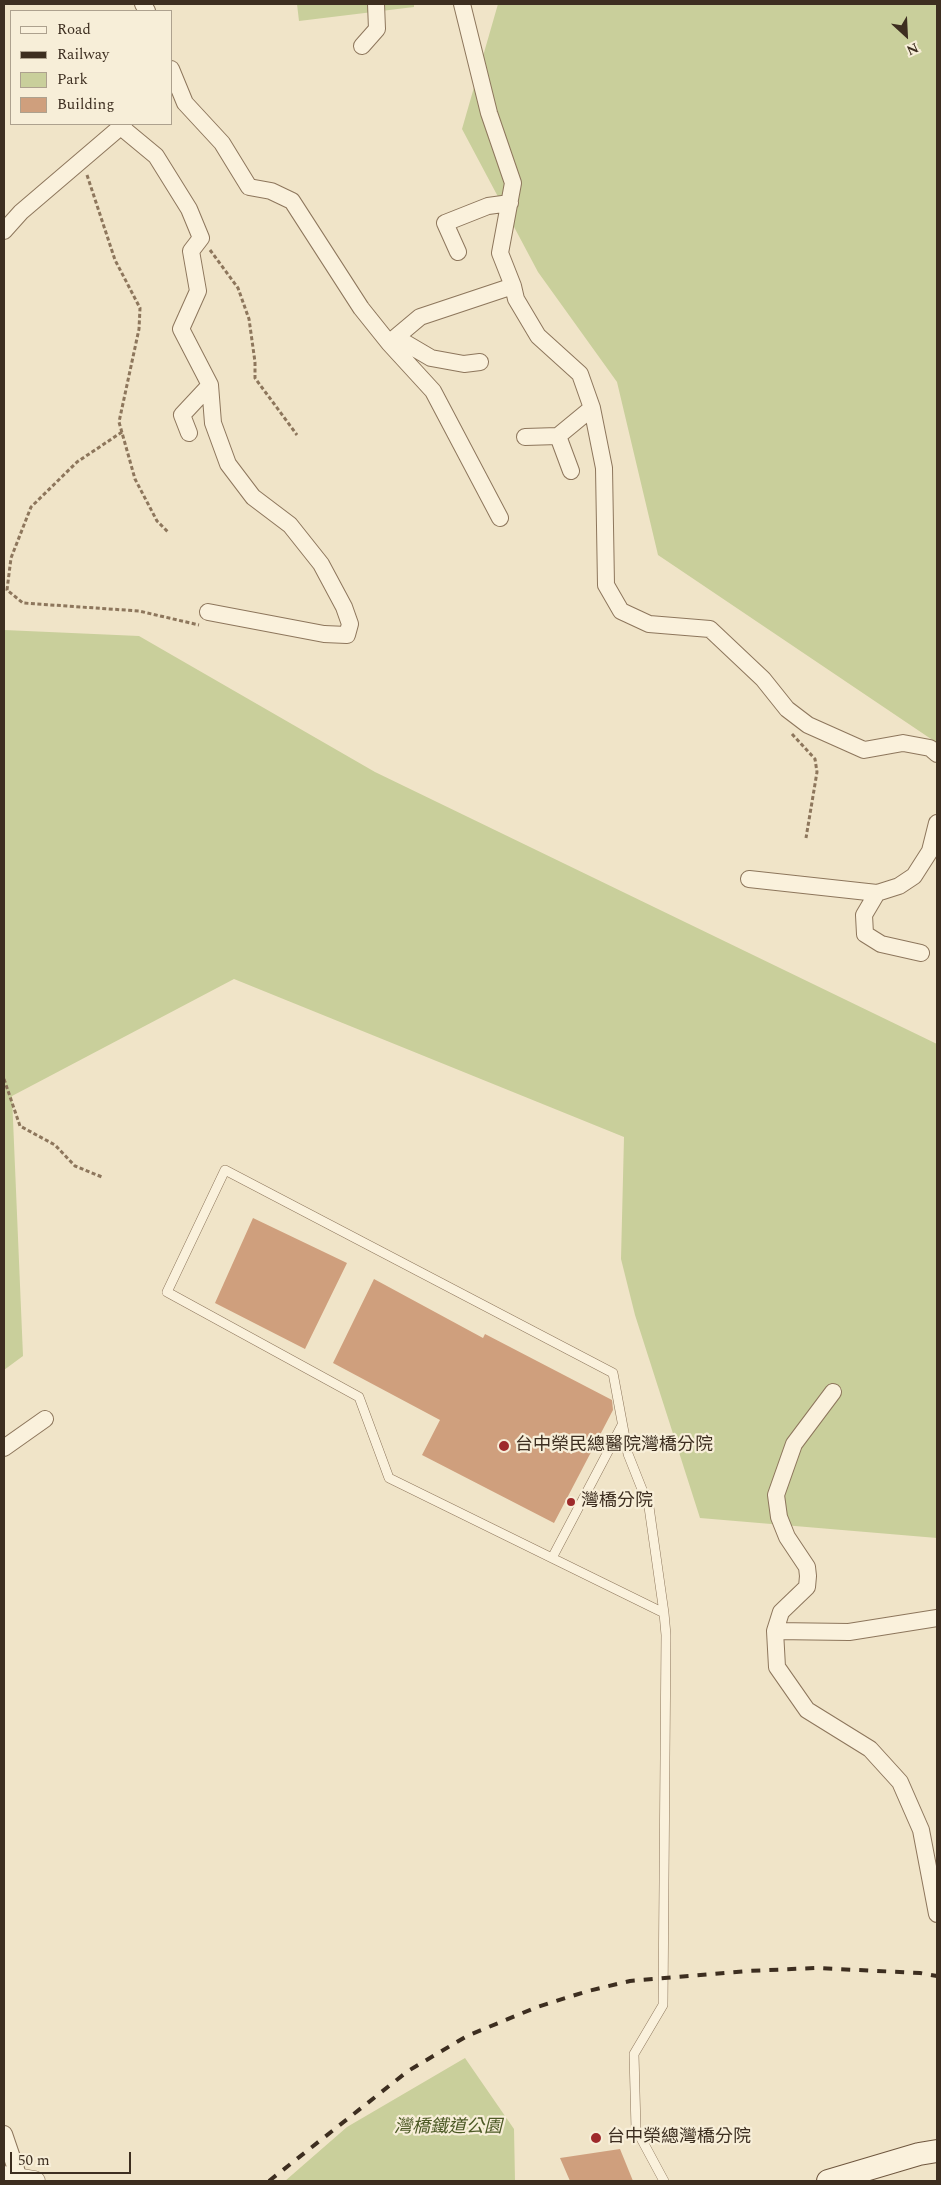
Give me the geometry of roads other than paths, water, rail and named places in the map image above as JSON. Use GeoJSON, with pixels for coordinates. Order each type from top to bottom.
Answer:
{"type":"FeatureCollection","features":[{"type":"Feature","properties":{"kind":"main road"},"geometry":{"type":"LineString","coordinates":[[828,2181],[863,2176],[919,2154],[937,2151]]}},
{"type":"Feature","properties":{"kind":"street"},"geometry":{"type":"LineString","coordinates":[[362,46],[377,28],[376,4]]}},
{"type":"Feature","properties":{"kind":"street"},"geometry":{"type":"LineString","coordinates":[[462,4],[488,113],[513,183],[500,254],[513,286],[516,299],[538,336],[580,374],[592,408],[604,468],[606,585],[621,611],[649,624],[710,629],[763,679],[787,709],[808,725],[864,750],[902,742],[930,748],[937,754]]}},
{"type":"Feature","properties":{"kind":"street"},"geometry":{"type":"LineString","coordinates":[[172,71],[185,103],[222,143],[249,187],[271,191],[292,201],[361,308],[393,340],[433,391],[500,518]]}},
{"type":"Feature","properties":{"kind":"street"},"geometry":{"type":"LineString","coordinates":[[4,231],[21,212],[123,125],[156,156],[189,209],[201,238],[191,251],[198,291],[181,328],[210,385],[213,423],[228,464],[253,497],[290,525],[321,564],[344,607],[350,624],[347,635],[324,634],[208,612]]}},
{"type":"Feature","properties":{"kind":"street"},"geometry":{"type":"LineString","coordinates":[[458,252],[445,223],[488,206],[510,202]]}},
{"type":"Feature","properties":{"kind":"street"},"geometry":{"type":"LineString","coordinates":[[393,340],[420,317],[513,286]]}},
{"type":"Feature","properties":{"kind":"street"},"geometry":{"type":"LineString","coordinates":[[393,340],[431,358],[464,364],[480,362]]}},
{"type":"Feature","properties":{"kind":"street"},"geometry":{"type":"LineString","coordinates":[[189,434],[182,415],[210,385]]}},
{"type":"Feature","properties":{"kind":"street"},"geometry":{"type":"LineString","coordinates":[[525,437],[558,436],[592,408]]}},
{"type":"Feature","properties":{"kind":"street"},"geometry":{"type":"LineString","coordinates":[[558,436],[571,471]]}},
{"type":"Feature","properties":{"kind":"street"},"geometry":{"type":"LineString","coordinates":[[749,879],[877,894],[899,886],[914,876],[930,851],[937,823]]}},
{"type":"Feature","properties":{"kind":"street"},"geometry":{"type":"LineString","coordinates":[[877,894],[864,915],[865,934],[881,944],[921,953]]}},
{"type":"Feature","properties":{"kind":"street"},"geometry":{"type":"LineString","coordinates":[[833,1392],[794,1444],[776,1495],[779,1517],[787,1537],[807,1567],[808,1576],[807,1587],[781,1612],[775,1631],[777,1667],[807,1710],[870,1749],[900,1782],[921,1830],[937,1914]]}},
{"type":"Feature","properties":{"kind":"street"},"geometry":{"type":"LineString","coordinates":[[4,1448],[45,1419]]}},
{"type":"Feature","properties":{"kind":"street"},"geometry":{"type":"LineString","coordinates":[[775,1631],[849,1632],[937,1618]]}},
{"type":"Feature","properties":{"kind":"street"},"geometry":{"type":"LineString","coordinates":[[4,2134],[19,2178]]}},
{"type":"Feature","properties":{"kind":"lane"},"geometry":{"type":"LineString","coordinates":[[664,1613],[389,1478],[359,1397],[167,1292],[225,1170],[613,1374],[628,1454],[649,1507],[664,1613],[666,1634],[663,2005],[634,2054],[636,2129],[664,2181]]}},
{"type":"Feature","properties":{"kind":"lane"},"geometry":{"type":"LineString","coordinates":[[552,1558],[622,1425]]}},
{"type":"Feature","properties":{"kind":"railway"},"geometry":{"type":"LineString","coordinates":[[269,2181],[408,2071],[467,2036],[537,2007],[588,1991],[630,1981],[747,1971],[816,1968],[920,1973],[937,1976]]}},
{"type":"Feature","properties":{"kind":"place","name":"台中榮民總醫院灣橋分院"},"geometry":{"type":"Point","coordinates":[504,1446]}},
{"type":"Feature","properties":{"kind":"place","name":"灣橋分院"},"geometry":{"type":"Point","coordinates":[571,1502]}},
{"type":"Feature","properties":{"kind":"place","name":"台中榮總灣橋分院"},"geometry":{"type":"Point","coordinates":[596,2138]}},
{"type":"Feature","properties":{"kind":"park label","name":"灣橋鐵道公園"},"geometry":{"type":"Point","coordinates":[448,2128]}}]}
